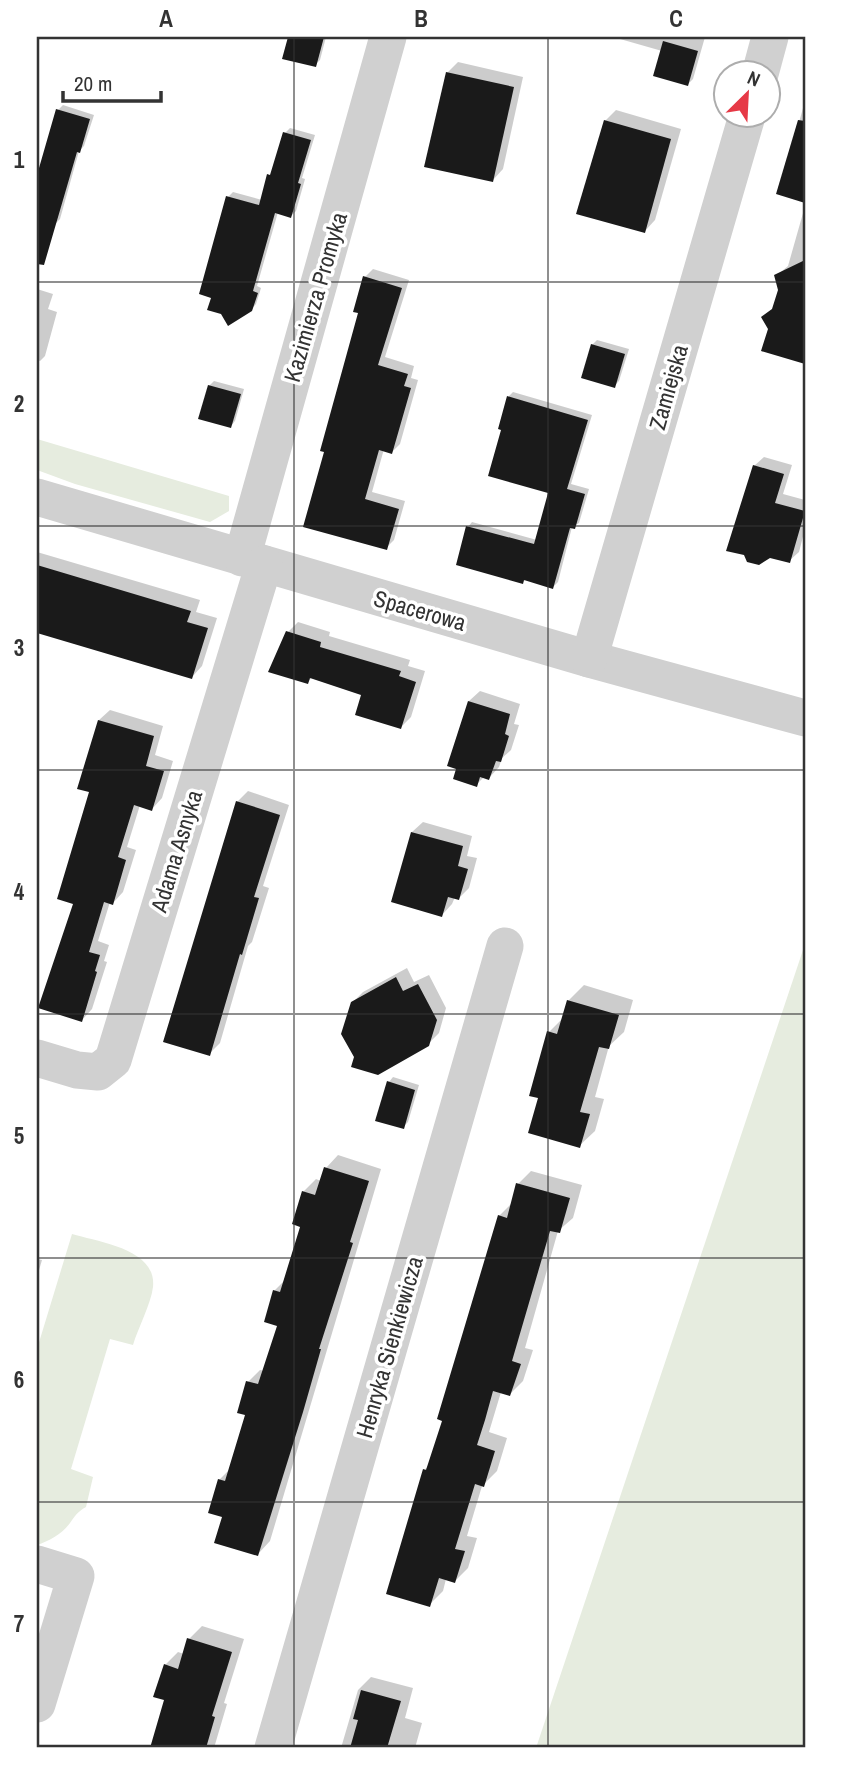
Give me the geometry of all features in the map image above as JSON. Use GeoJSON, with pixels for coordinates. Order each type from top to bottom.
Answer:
{"type":"FeatureCollection","features":[{"type":"Feature","properties":{"kind":"street","name":"Kazimierza Promyka"},"geometry":{"type":"LineString","coordinates":[[253,561],[388,37]]}},
{"type":"Feature","properties":{"kind":"street"},"geometry":{"type":"LineString","coordinates":[[764,60],[770,37]]}},
{"type":"Feature","properties":{"kind":"street","name":"Zamiejska"},"geometry":{"type":"LineString","coordinates":[[589,659],[743,130]]}},
{"type":"Feature","properties":{"kind":"street","name":"Spacerowa"},"geometry":{"type":"LineString","coordinates":[[37,498],[589,659],[805,718]]}},
{"type":"Feature","properties":{"kind":"street","name":"Adama Asnyka"},"geometry":{"type":"LineString","coordinates":[[37,1058],[77,1070],[98,1072],[113,1060],[253,561]]}},
{"type":"Feature","properties":{"kind":"street","name":"Henryka Sienkiewicza"},"geometry":{"type":"LineString","coordinates":[[272,1748],[505,946]]}},
{"type":"Feature","properties":{"kind":"street"},"geometry":{"type":"LineString","coordinates":[[37,1564],[76,1576],[37,1704]]}},
{"type":"Feature","properties":{"kind":"shaded area"},"geometry":{"type":"Polygon","coordinates":[[[37,439],[229,496],[229,511],[210,522],[75,484],[37,470],[37,439]]]}},
{"type":"Feature","properties":{"kind":"shaded area"},"geometry":{"type":"Polygon","coordinates":[[[805,944],[805,1748],[536,1748],[805,944]]]}},
{"type":"Feature","properties":{"kind":"shaded area"},"geometry":{"type":"Polygon","coordinates":[[[72,1234],[111,1244],[136,1256],[146,1264],[152,1274],[153,1287],[133,1345],[110,1339],[71,1469],[93,1477],[86,1507],[78,1512],[59,1534],[37,1545],[37,1349],[72,1234]]]}},
{"type":"Feature","properties":{"kind":"building"},"geometry":{"type":"Polygon","coordinates":[[[288,37],[324,37],[316,67],[282,59],[288,37]]]}},
{"type":"Feature","properties":{"kind":"building"},"geometry":{"type":"Polygon","coordinates":[[[663,41],[698,51],[688,86],[653,76],[663,41]]]}},
{"type":"Feature","properties":{"kind":"building"},"geometry":{"type":"Polygon","coordinates":[[[446,72],[514,87],[493,182],[424,167],[446,72]]]}},
{"type":"Feature","properties":{"kind":"building"},"geometry":{"type":"Polygon","coordinates":[[[56,109],[90,119],[80,153],[77,152],[44,265],[37,264],[37,175],[56,109]]]}},
{"type":"Feature","properties":{"kind":"building"},"geometry":{"type":"Polygon","coordinates":[[[604,120],[671,139],[645,233],[576,214],[604,120]]]}},
{"type":"Feature","properties":{"kind":"building"},"geometry":{"type":"Polygon","coordinates":[[[798,120],[805,121],[805,203],[776,194],[798,120]]]}},
{"type":"Feature","properties":{"kind":"building"},"geometry":{"type":"Polygon","coordinates":[[[283,132],[311,140],[298,183],[301,184],[291,218],[275,213],[253,291],[258,293],[252,311],[228,326],[221,314],[207,310],[211,298],[199,294],[226,196],[259,205],[283,132]]]}},
{"type":"Feature","properties":{"kind":"building"},"geometry":{"type":"Polygon","coordinates":[[[805,260],[805,364],[761,351],[768,329],[761,317],[772,309],[778,290],[774,275],[805,260]]]}},
{"type":"Feature","properties":{"kind":"building"},"geometry":{"type":"Polygon","coordinates":[[[363,276],[402,288],[378,365],[408,374],[404,386],[411,388],[392,454],[379,450],[365,499],[399,509],[387,550],[303,527],[324,452],[320,451],[358,313],[353,312],[363,276]]]}},
{"type":"Feature","properties":{"kind":"building"},"geometry":{"type":"Polygon","coordinates":[[[591,344],[625,354],[615,388],[581,378],[591,344]]]}},
{"type":"Feature","properties":{"kind":"building"},"geometry":{"type":"Polygon","coordinates":[[[208,385],[241,394],[231,428],[198,419],[208,385]]]}},
{"type":"Feature","properties":{"kind":"building"},"geometry":{"type":"Polygon","coordinates":[[[507,396],[588,420],[567,489],[585,494],[575,529],[570,528],[553,589],[524,580],[523,584],[456,565],[466,526],[534,544],[548,493],[488,476],[507,396]]]}},
{"type":"Feature","properties":{"kind":"building"},"geometry":{"type":"Polygon","coordinates":[[[753,465],[784,474],[775,503],[805,511],[790,563],[770,558],[759,565],[747,562],[744,555],[726,551],[753,465]]]}},
{"type":"Feature","properties":{"kind":"building"},"geometry":{"type":"Polygon","coordinates":[[[37,565],[191,611],[187,622],[208,628],[192,679],[37,633],[37,565]]]}},
{"type":"Feature","properties":{"kind":"building"},"geometry":{"type":"Polygon","coordinates":[[[286,631],[321,642],[320,647],[401,671],[399,676],[416,682],[401,729],[355,715],[361,695],[310,678],[308,684],[268,672],[286,631]]]}},
{"type":"Feature","properties":{"kind":"building"},"geometry":{"type":"Polygon","coordinates":[[[468,701],[510,714],[505,734],[509,736],[501,762],[496,761],[489,780],[480,777],[477,787],[453,779],[456,769],[447,766],[468,701]]]}},
{"type":"Feature","properties":{"kind":"building"},"geometry":{"type":"Polygon","coordinates":[[[98,720],[154,736],[146,766],[164,771],[152,811],[134,805],[118,857],[126,860],[113,905],[104,902],[89,952],[100,955],[82,1022],[38,1008],[73,904],[57,899],[89,792],[77,789],[98,720]]]}},
{"type":"Feature","properties":{"kind":"building"},"geometry":{"type":"Polygon","coordinates":[[[236,801],[280,815],[254,897],[259,898],[210,1056],[163,1042],[236,801]]]}},
{"type":"Feature","properties":{"kind":"building"},"geometry":{"type":"Polygon","coordinates":[[[411,832],[463,846],[458,866],[468,869],[459,900],[448,897],[442,917],[391,902],[411,832]]]}},
{"type":"Feature","properties":{"kind":"building"},"geometry":{"type":"Polygon","coordinates":[[[396,977],[403,991],[418,984],[437,1020],[429,1046],[378,1075],[351,1067],[354,1057],[341,1034],[351,1002],[396,977]]]}},
{"type":"Feature","properties":{"kind":"building"},"geometry":{"type":"Polygon","coordinates":[[[567,1000],[619,1015],[609,1049],[599,1047],[580,1112],[590,1114],[580,1148],[528,1133],[538,1098],[529,1096],[547,1031],[557,1034],[567,1000]]]}},
{"type":"Feature","properties":{"kind":"building"},"geometry":{"type":"Polygon","coordinates":[[[387,1081],[415,1090],[404,1129],[375,1121],[387,1081]]]}},
{"type":"Feature","properties":{"kind":"building"},"geometry":{"type":"Polygon","coordinates":[[[324,1167],[369,1181],[303,1412],[258,1556],[214,1543],[222,1517],[208,1513],[218,1479],[225,1481],[245,1415],[237,1413],[246,1381],[258,1384],[277,1326],[264,1322],[273,1290],[280,1292],[300,1227],[292,1224],[302,1191],[315,1195],[324,1167]]]}},
{"type":"Feature","properties":{"kind":"building"},"geometry":{"type":"Polygon","coordinates":[[[516,1183],[570,1198],[560,1233],[550,1231],[512,1361],[521,1364],[510,1396],[493,1391],[477,1445],[495,1451],[484,1487],[475,1484],[455,1549],[465,1551],[455,1583],[439,1578],[430,1607],[386,1594],[423,1469],[426,1470],[442,1421],[437,1419],[498,1215],[507,1218],[516,1183]]]}},
{"type":"Feature","properties":{"kind":"building"},"geometry":{"type":"Polygon","coordinates":[[[187,1638],[232,1652],[212,1716],[215,1717],[206,1748],[150,1748],[164,1700],[153,1697],[164,1664],[178,1669],[187,1638]]]}},
{"type":"Feature","properties":{"kind":"building"},"geometry":{"type":"Polygon","coordinates":[[[361,1690],[401,1701],[387,1748],[350,1748],[358,1720],[353,1719],[361,1690]]]}}]}
